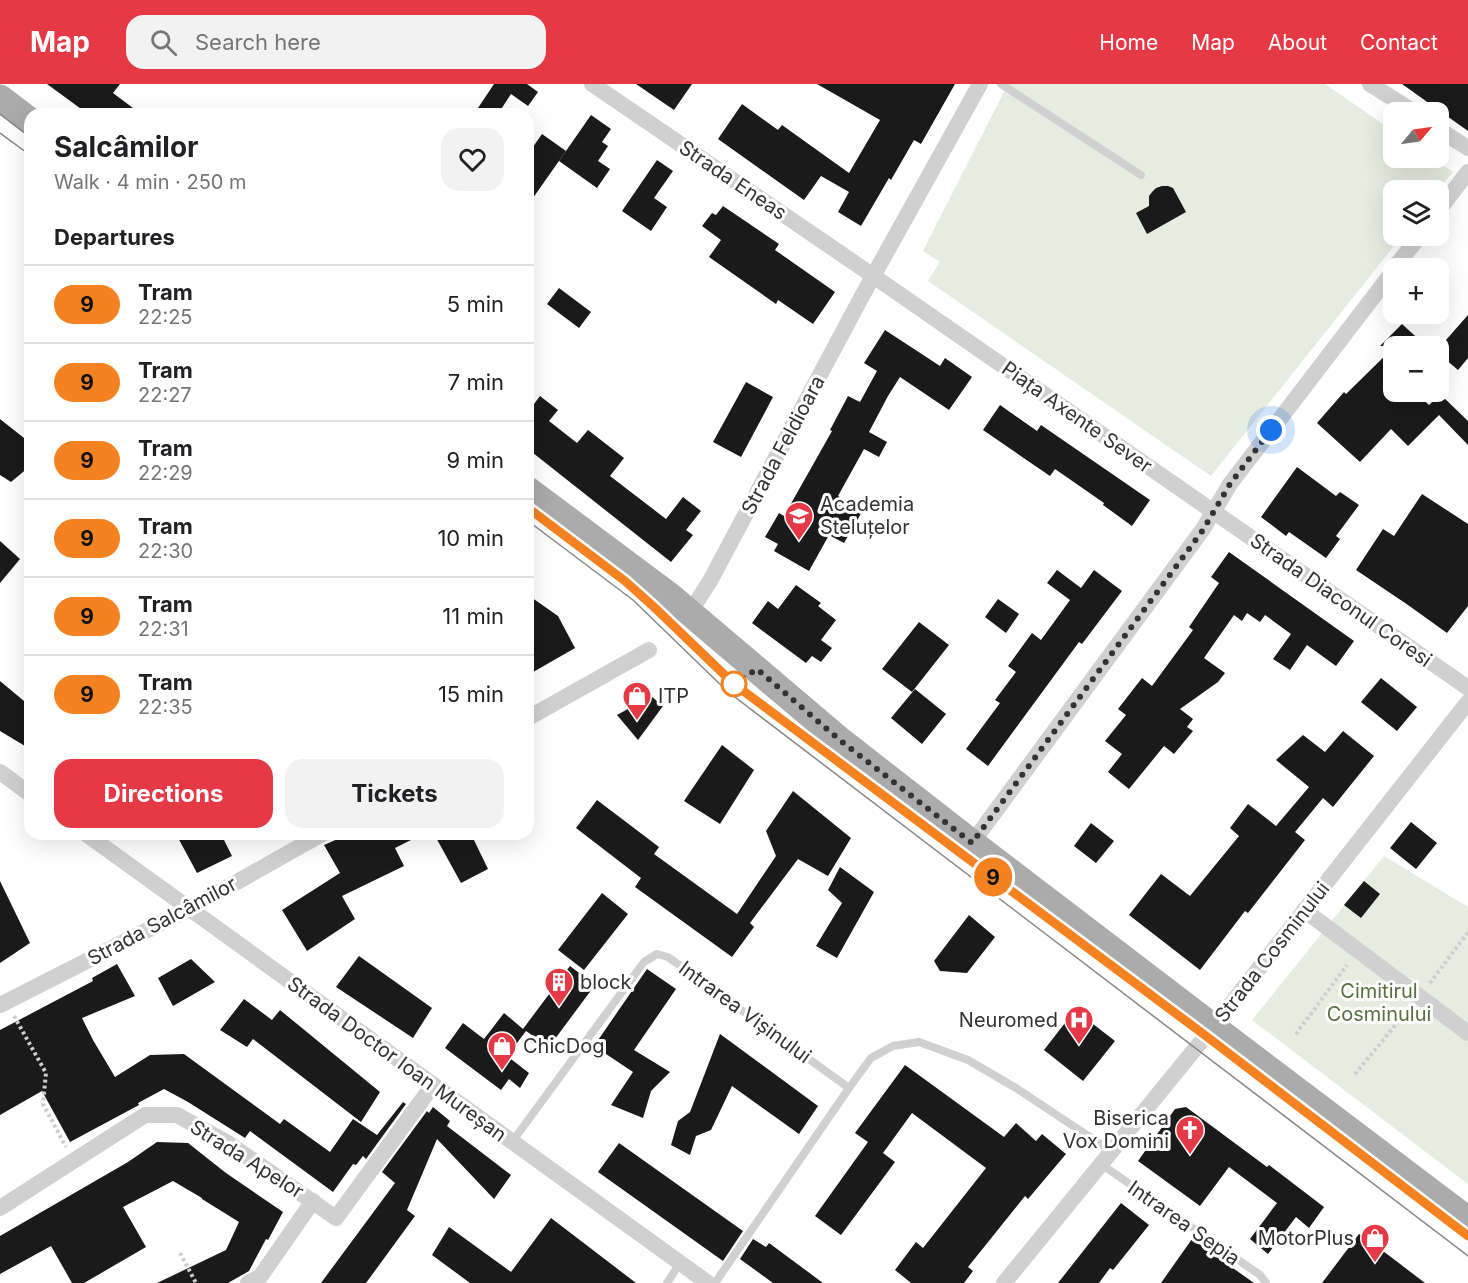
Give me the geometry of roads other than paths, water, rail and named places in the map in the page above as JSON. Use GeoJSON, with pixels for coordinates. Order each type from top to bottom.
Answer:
{"type":"FeatureCollection","features":[{"type":"Feature","properties":{"kind":"main road"},"geometry":{"type":"LineString","coordinates":[[0,98],[24,116]]}},
{"type":"Feature","properties":{"kind":"main road"},"geometry":{"type":"LineString","coordinates":[[534,494],[670,596],[841,741],[972,843],[1468,1220]]}},
{"type":"Feature","properties":{"kind":"street","name":"Strada Eneas"},"geometry":{"type":"LineString","coordinates":[[592,84],[873,277]]}},
{"type":"Feature","properties":{"kind":"street"},"geometry":{"type":"LineString","coordinates":[[873,277],[980,84]]}},
{"type":"Feature","properties":{"kind":"street"},"geometry":{"type":"LineString","coordinates":[[1370,84],[1398,102]]}},
{"type":"Feature","properties":{"kind":"street"},"geometry":{"type":"LineString","coordinates":[[1449,136],[1468,148]]}},
{"type":"Feature","properties":{"kind":"street"},"geometry":{"type":"LineString","coordinates":[[1449,197],[1468,172]]}},
{"type":"Feature","properties":{"kind":"street"},"geometry":{"type":"LineString","coordinates":[[1403,258],[1412,246]]}},
{"type":"Feature","properties":{"kind":"street","name":"Piața Axente Sever"},"geometry":{"type":"LineString","coordinates":[[873,277],[1214,512]]}},
{"type":"Feature","properties":{"kind":"street","name":"Strada Feldioara"},"geometry":{"type":"LineString","coordinates":[[690,612],[710,581],[873,277]]}},
{"type":"Feature","properties":{"kind":"street"},"geometry":{"type":"LineString","coordinates":[[972,843],[1203,530],[1230,484],[1383,283]]}},
{"type":"Feature","properties":{"kind":"street","name":"Strada Diaconul Coresi"},"geometry":{"type":"LineString","coordinates":[[1214,512],[1468,687]]}},
{"type":"Feature","properties":{"kind":"street"},"geometry":{"type":"LineString","coordinates":[[534,715],[649,650]]}},
{"type":"Feature","properties":{"kind":"street","name":"Strada Cosminului"},"geometry":{"type":"LineString","coordinates":[[1004,1283],[1213,1027],[1468,702]]}},
{"type":"Feature","properties":{"kind":"street"},"geometry":{"type":"LineString","coordinates":[[0,772],[24,790]]}},
{"type":"Feature","properties":{"kind":"street","name":"Strada Doctor Ioan Mureșan"},"geometry":{"type":"LineString","coordinates":[[94,840],[708,1283]]}},
{"type":"Feature","properties":{"kind":"street","name":"Strada Salcâmilor"},"geometry":{"type":"LineString","coordinates":[[0,1005],[189,909],[311,840]]}},
{"type":"Feature","properties":{"kind":"street"},"geometry":{"type":"LineString","coordinates":[[1304,910],[1468,1033]]}},
{"type":"Feature","properties":{"kind":"street","name":"Strada Apelor"},"geometry":{"type":"LineString","coordinates":[[0,1208],[145,1115],[177,1115],[228,1143],[336,1218],[433,1085]]}},
{"type":"Feature","properties":{"kind":"street"},"geometry":{"type":"LineString","coordinates":[[248,1283],[260,1276],[313,1201]]}},
{"type":"Feature","properties":{"kind":"lane"},"geometry":{"type":"LineString","coordinates":[[1001,84],[1141,175]]}},
{"type":"Feature","properties":{"kind":"lane","name":"Intrarea Vișinului"},"geometry":{"type":"LineString","coordinates":[[512,1142],[644,962],[657,954],[668,957],[849,1088]]}},
{"type":"Feature","properties":{"kind":"lane"},"geometry":{"type":"LineString","coordinates":[[715,1283],[849,1088],[872,1058],[893,1046],[919,1042],[968,1060],[1016,1088],[1106,1158]]}},
{"type":"Feature","properties":{"kind":"lane","name":"Intrarea Sepia"},"geometry":{"type":"LineString","coordinates":[[1106,1158],[1260,1275],[1266,1283]]}},
{"type":"Feature","properties":{"kind":"lane"},"geometry":{"type":"LineString","coordinates":[[667,1283],[680,1263]]}},
{"type":"Feature","properties":{"kind":"tram line"},"geometry":{"type":"LineString","coordinates":[[0,114],[24,132]]}},
{"type":"Feature","properties":{"kind":"tram line"},"geometry":{"type":"LineString","coordinates":[[0,133],[24,151]]}},
{"type":"Feature","properties":{"kind":"tram line"},"geometry":{"type":"LineString","coordinates":[[534,513],[625,581],[734,684],[1206,1036],[1468,1236]]}},
{"type":"Feature","properties":{"kind":"tram line","name":"9"},"geometry":{"type":"LineString","coordinates":[[534,513],[625,581],[734,684],[1206,1036],[1468,1236]]}},
{"type":"Feature","properties":{"kind":"tram line"},"geometry":{"type":"LineString","coordinates":[[534,526],[633,600],[727,691],[1468,1256]]}},
{"type":"Feature","properties":{"kind":"place","name":"Academia Steluțelor"},"geometry":{"type":"Point","coordinates":[799,542]}},
{"type":"Feature","properties":{"kind":"place","name":"ITP"},"geometry":{"type":"Point","coordinates":[637,722]}},
{"type":"Feature","properties":{"kind":"place","name":"block"},"geometry":{"type":"Point","coordinates":[559,1008]}},
{"type":"Feature","properties":{"kind":"place","name":"Neuromed"},"geometry":{"type":"Point","coordinates":[1079,1046]}},
{"type":"Feature","properties":{"kind":"place","name":"ChicDog"},"geometry":{"type":"Point","coordinates":[502,1072]}},
{"type":"Feature","properties":{"kind":"place","name":"Biserica Vox Domini"},"geometry":{"type":"Point","coordinates":[1190,1156]}},
{"type":"Feature","properties":{"kind":"place","name":"MotorPlus"},"geometry":{"type":"Point","coordinates":[1375,1264]}},
{"type":"Feature","properties":{"kind":"park label","name":"Cimitirul Cosminului"},"geometry":{"type":"Point","coordinates":[1379,1002]}}]}
